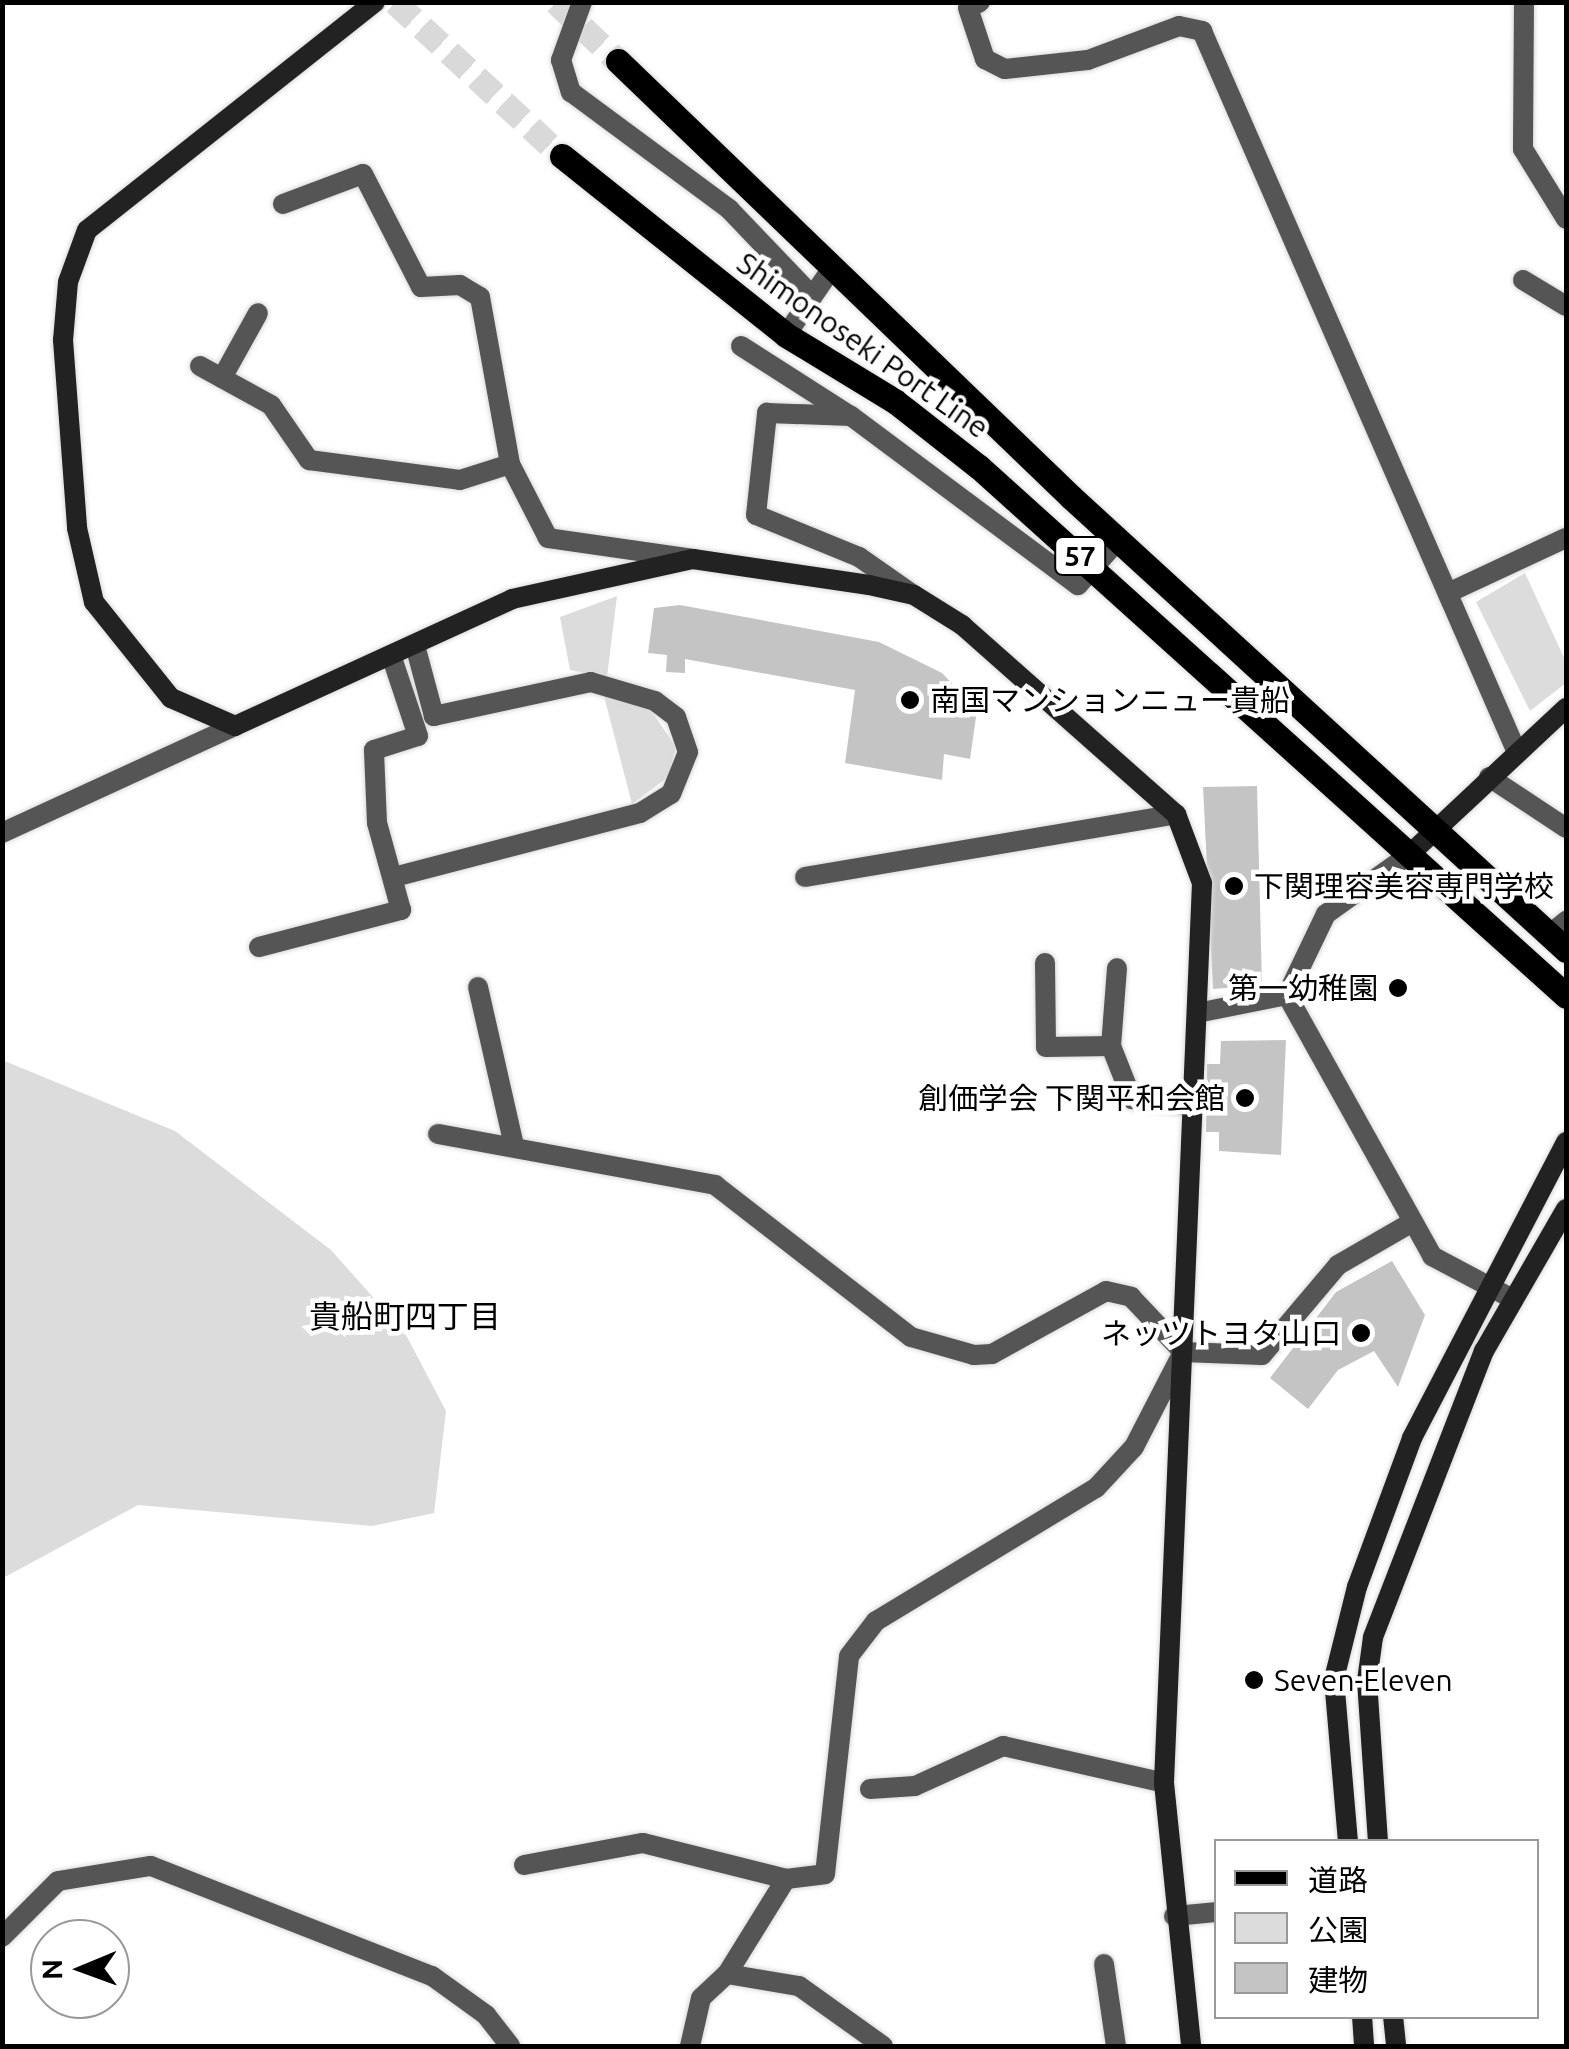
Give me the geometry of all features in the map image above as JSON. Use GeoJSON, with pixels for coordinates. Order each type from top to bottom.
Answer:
{"type":"FeatureCollection","features":[{"type":"Feature","properties":{"kind":"main road","name":"Shimonoseki Port Line"},"geometry":{"type":"LineString","coordinates":[[618,61],[830,271],[1119,539],[1561,935]]}},
{"type":"Feature","properties":{"kind":"main road","name":"Shimonoseki Port Line"},"geometry":{"type":"LineString","coordinates":[[562,156],[786,335],[928,425],[1094,568],[1566,996]]}},
{"type":"Feature","properties":{"kind":"street"},"geometry":{"type":"LineString","coordinates":[[234,726],[170,698],[94,602],[76,510],[68,282],[98,216],[375,2]]}},
{"type":"Feature","properties":{"kind":"street"},"geometry":{"type":"LineString","coordinates":[[582,2],[561,60],[571,92],[729,209],[812,296]]}},
{"type":"Feature","properties":{"kind":"street"},"geometry":{"type":"LineString","coordinates":[[980,2],[968,8],[985,59],[1004,69],[1088,60],[1179,26],[1202,31],[1516,750]]}},
{"type":"Feature","properties":{"kind":"street"},"geometry":{"type":"LineString","coordinates":[[1524,2],[1523,149],[1566,219]]}},
{"type":"Feature","properties":{"kind":"street"},"geometry":{"type":"LineString","coordinates":[[283,204],[363,174],[421,287],[460,285],[480,297],[510,464],[541,528],[558,544],[644,546],[692,559],[914,595]]}},
{"type":"Feature","properties":{"kind":"street"},"geometry":{"type":"LineString","coordinates":[[786,335],[830,271]]}},
{"type":"Feature","properties":{"kind":"street"},"geometry":{"type":"LineString","coordinates":[[1523,280],[1566,306]]}},
{"type":"Feature","properties":{"kind":"street"},"geometry":{"type":"LineString","coordinates":[[222,378],[258,313]]}},
{"type":"Feature","properties":{"kind":"street"},"geometry":{"type":"LineString","coordinates":[[741,346],[850,416],[1056,572],[1078,584],[1119,539]]}},
{"type":"Feature","properties":{"kind":"street"},"geometry":{"type":"LineString","coordinates":[[200,366],[271,404],[309,460],[460,480],[510,464]]}},
{"type":"Feature","properties":{"kind":"street"},"geometry":{"type":"LineString","coordinates":[[850,416],[767,413],[752,508],[762,520],[859,556],[976,638],[1176,814],[1202,883],[1164,1784],[1174,1916],[1192,2046]]}},
{"type":"Feature","properties":{"kind":"street"},"geometry":{"type":"LineString","coordinates":[[1450,592],[1566,538]]}},
{"type":"Feature","properties":{"kind":"street"},"geometry":{"type":"LineString","coordinates":[[2,833],[512,600],[692,559]]}},
{"type":"Feature","properties":{"kind":"street"},"geometry":{"type":"LineString","coordinates":[[394,877],[640,813],[671,794],[688,752],[676,716],[655,701],[591,682],[434,716],[414,646]]}},
{"type":"Feature","properties":{"kind":"street"},"geometry":{"type":"LineString","coordinates":[[259,947],[402,910],[376,823],[374,750],[418,736],[390,654]]}},
{"type":"Feature","properties":{"kind":"street"},"geometry":{"type":"LineString","coordinates":[[1288,995],[1326,914],[1410,854],[1516,750],[1566,708]]}},
{"type":"Feature","properties":{"kind":"street"},"geometry":{"type":"LineString","coordinates":[[1489,777],[1566,828]]}},
{"type":"Feature","properties":{"kind":"street"},"geometry":{"type":"LineString","coordinates":[[805,877],[1176,814]]}},
{"type":"Feature","properties":{"kind":"street"},"geometry":{"type":"LineString","coordinates":[[1045,964],[1046,1046],[1111,1046]]}},
{"type":"Feature","properties":{"kind":"street"},"geometry":{"type":"LineString","coordinates":[[1117,968],[1111,1046],[1132,1099],[1193,1106]]}},
{"type":"Feature","properties":{"kind":"street"},"geometry":{"type":"LineString","coordinates":[[478,987],[514,1146]]}},
{"type":"Feature","properties":{"kind":"street"},"geometry":{"type":"LineString","coordinates":[[1197,1013],[1288,995]]}},
{"type":"Feature","properties":{"kind":"street"},"geometry":{"type":"LineString","coordinates":[[1288,995],[1409,1224],[1432,1256],[1511,1298]]}},
{"type":"Feature","properties":{"kind":"street"},"geometry":{"type":"LineString","coordinates":[[438,1134],[715,1185],[911,1337],[953,1350],[992,1354],[1106,1291],[1130,1298],[1183,1352],[1262,1355],[1338,1265],[1409,1224]]}},
{"type":"Feature","properties":{"kind":"street"},"geometry":{"type":"LineString","coordinates":[[1348,1839],[1334,1678],[1341,1641],[1412,1438],[1486,1284],[1566,1142]]}},
{"type":"Feature","properties":{"kind":"street"},"geometry":{"type":"LineString","coordinates":[[1378,1839],[1366,1681],[1373,1637],[1424,1491],[1511,1298],[1566,1209]]}},
{"type":"Feature","properties":{"kind":"street"},"geometry":{"type":"LineString","coordinates":[[524,1865],[643,1844],[786,1879],[825,1874],[849,1656],[876,1621],[1096,1488],[1134,1447],[1183,1352]]}},
{"type":"Feature","properties":{"kind":"street"},"geometry":{"type":"LineString","coordinates":[[870,1789],[915,1786],[1003,1746],[1164,1784]]}},
{"type":"Feature","properties":{"kind":"street"},"geometry":{"type":"LineString","coordinates":[[2,1937],[58,1881],[152,1866],[432,1976],[486,2015],[510,2046]]}},
{"type":"Feature","properties":{"kind":"street"},"geometry":{"type":"LineString","coordinates":[[690,2046],[701,1998],[727,1974],[786,1879]]}},
{"type":"Feature","properties":{"kind":"street"},"geometry":{"type":"LineString","coordinates":[[1174,1916],[1214,1912]]}},
{"type":"Feature","properties":{"kind":"street"},"geometry":{"type":"LineString","coordinates":[[1104,1964],[1116,2046]]}},
{"type":"Feature","properties":{"kind":"street"},"geometry":{"type":"LineString","coordinates":[[727,1974],[799,1986],[883,2046]]}},
{"type":"Feature","properties":{"kind":"street"},"geometry":{"type":"LineString","coordinates":[[1362,2019],[1364,2046]]}},
{"type":"Feature","properties":{"kind":"street"},"geometry":{"type":"LineString","coordinates":[[1393,2019],[1396,2046]]}},
{"type":"Feature","properties":{"kind":"green space"},"geometry":{"type":"Polygon","coordinates":[[[1525,573],[1566,662],[1566,683],[1530,711],[1476,602],[1525,573]]]}},
{"type":"Feature","properties":{"kind":"green space"},"geometry":{"type":"Polygon","coordinates":[[[617,596],[607,677],[570,670],[560,617],[617,596]]]}},
{"type":"Feature","properties":{"kind":"green space"},"geometry":{"type":"Polygon","coordinates":[[[604,696],[650,709],[676,747],[668,777],[632,804],[604,696]]]}},
{"type":"Feature","properties":{"kind":"green space"},"geometry":{"type":"Polygon","coordinates":[[[2,1060],[175,1131],[331,1250],[405,1333],[446,1411],[434,1513],[372,1526],[138,1505],[3,1578],[2,1060]]]}},
{"type":"Feature","properties":{"kind":"building","name":"南国マンションニュー貴船"},"geometry":{"type":"Polygon","coordinates":[[[680,605],[879,642],[942,673],[977,710],[970,759],[944,754],[942,780],[845,763],[855,690],[685,659],[685,673],[666,672],[667,655],[648,653],[654,608],[680,605]]]}},
{"type":"Feature","properties":{"kind":"building","name":"下関理容美容専門学校"},"geometry":{"type":"Polygon","coordinates":[[[1257,786],[1262,985],[1213,989],[1203,787],[1257,786]]]}},
{"type":"Feature","properties":{"kind":"building","name":"創価学会 下関平和会館"},"geometry":{"type":"Polygon","coordinates":[[[1286,1040],[1281,1155],[1219,1151],[1219,1132],[1206,1132],[1207,1064],[1220,1064],[1221,1041],[1286,1040]]]}},
{"type":"Feature","properties":{"kind":"building","name":"ネッツトヨタ山口"},"geometry":{"type":"Polygon","coordinates":[[[1392,1261],[1425,1315],[1398,1387],[1374,1351],[1338,1370],[1308,1409],[1270,1378],[1336,1292],[1392,1261]]]}},
{"type":"Feature","properties":{"kind":"tunnel"},"geometry":{"type":"LineString","coordinates":[[395,2],[562,156]]}},
{"type":"Feature","properties":{"kind":"tunnel"},"geometry":{"type":"LineString","coordinates":[[556,2],[618,61]]}},
{"type":"Feature","properties":{"kind":"place","name":"南国マンションニュー貴船"},"geometry":{"type":"Point","coordinates":[910,700]}},
{"type":"Feature","properties":{"kind":"place","name":"下関理容美容専門学校"},"geometry":{"type":"Point","coordinates":[1234,886]}},
{"type":"Feature","properties":{"kind":"place","name":"第一幼稚園"},"geometry":{"type":"Point","coordinates":[1398,988]}},
{"type":"Feature","properties":{"kind":"place","name":"創価学会 下関平和会館"},"geometry":{"type":"Point","coordinates":[1245,1098]}},
{"type":"Feature","properties":{"kind":"place","name":"ネッツトヨタ山口"},"geometry":{"type":"Point","coordinates":[1361,1333]}},
{"type":"Feature","properties":{"kind":"place","name":"Seven-Eleven"},"geometry":{"type":"Point","coordinates":[1254,1680]}},
{"type":"Feature","properties":{"kind":"district","name":"貴船町四丁目"},"geometry":{"type":"Point","coordinates":[405,1316]}}]}
